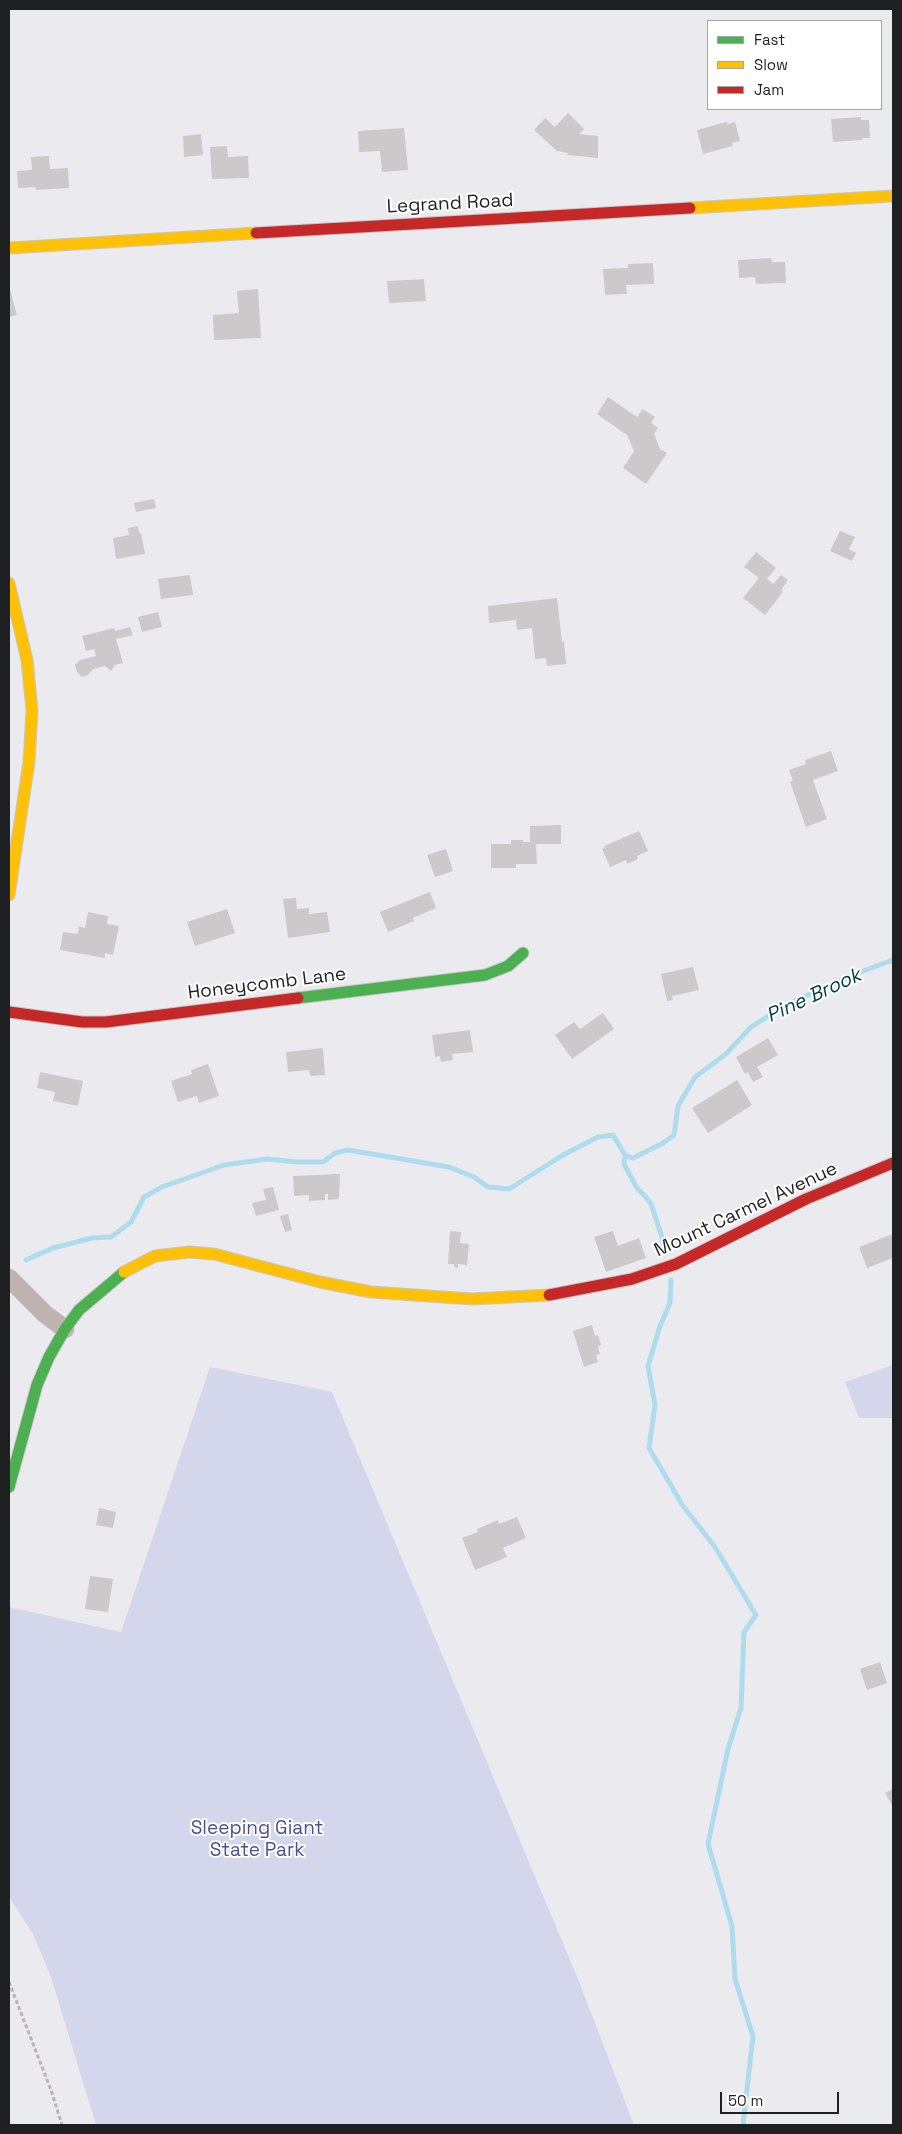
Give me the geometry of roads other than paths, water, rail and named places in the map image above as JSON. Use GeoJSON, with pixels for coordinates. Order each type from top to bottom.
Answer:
{"type":"FeatureCollection","features":[{"type":"Feature","properties":{"kind":"street","name":"Legrand Road"},"geometry":{"type":"LineString","coordinates":[[9,248],[893,196]]}},
{"type":"Feature","properties":{"kind":"street"},"geometry":{"type":"LineString","coordinates":[[9,582],[27,660],[32,710],[29,762],[9,895]]}},
{"type":"Feature","properties":{"kind":"street","name":"Honeycomb Lane"},"geometry":{"type":"LineString","coordinates":[[9,1012],[82,1022],[134,1019],[485,975],[508,966],[523,953]]}},
{"type":"Feature","properties":{"kind":"street","name":"Mount Carmel Avenue"},"geometry":{"type":"LineString","coordinates":[[9,1487],[23,1431],[38,1385],[49,1357],[65,1329],[79,1310],[128,1270],[155,1256],[189,1252],[214,1254],[336,1286],[424,1296],[514,1298],[595,1288],[632,1279],[676,1264],[806,1199],[893,1163]]}},
{"type":"Feature","properties":{"kind":"street"},"geometry":{"type":"LineString","coordinates":[[9,1278],[45,1314],[65,1329]]}},
{"type":"Feature","properties":{"kind":"waterway","name":"Pine Brook"},"geometry":{"type":"LineString","coordinates":[[26,1260],[53,1248],[92,1238],[111,1237],[131,1222],[144,1197],[162,1187],[224,1165],[267,1159],[323,1162],[335,1153],[348,1150],[449,1167],[474,1177],[488,1187],[509,1189],[563,1155],[598,1137],[613,1135],[625,1155],[633,1158],[663,1143],[674,1135],[678,1106],[695,1077],[726,1054],[751,1027],[786,1005],[852,975],[893,960]]}},
{"type":"Feature","properties":{"kind":"waterway"},"geometry":{"type":"LineString","coordinates":[[625,1155],[624,1164],[637,1188],[651,1204],[662,1237],[665,1254]]}},
{"type":"Feature","properties":{"kind":"waterway"},"geometry":{"type":"LineString","coordinates":[[671,1280],[670,1303],[660,1326],[648,1366],[655,1405],[649,1448],[683,1506],[715,1547],[756,1615],[744,1632],[741,1708],[728,1749],[708,1844],[732,1926],[735,1979],[753,2036],[743,2125]]}},
{"type":"Feature","properties":{"kind":"park label","name":"Sleeping Giant State Park"},"geometry":{"type":"Point","coordinates":[257,1840]}}]}
